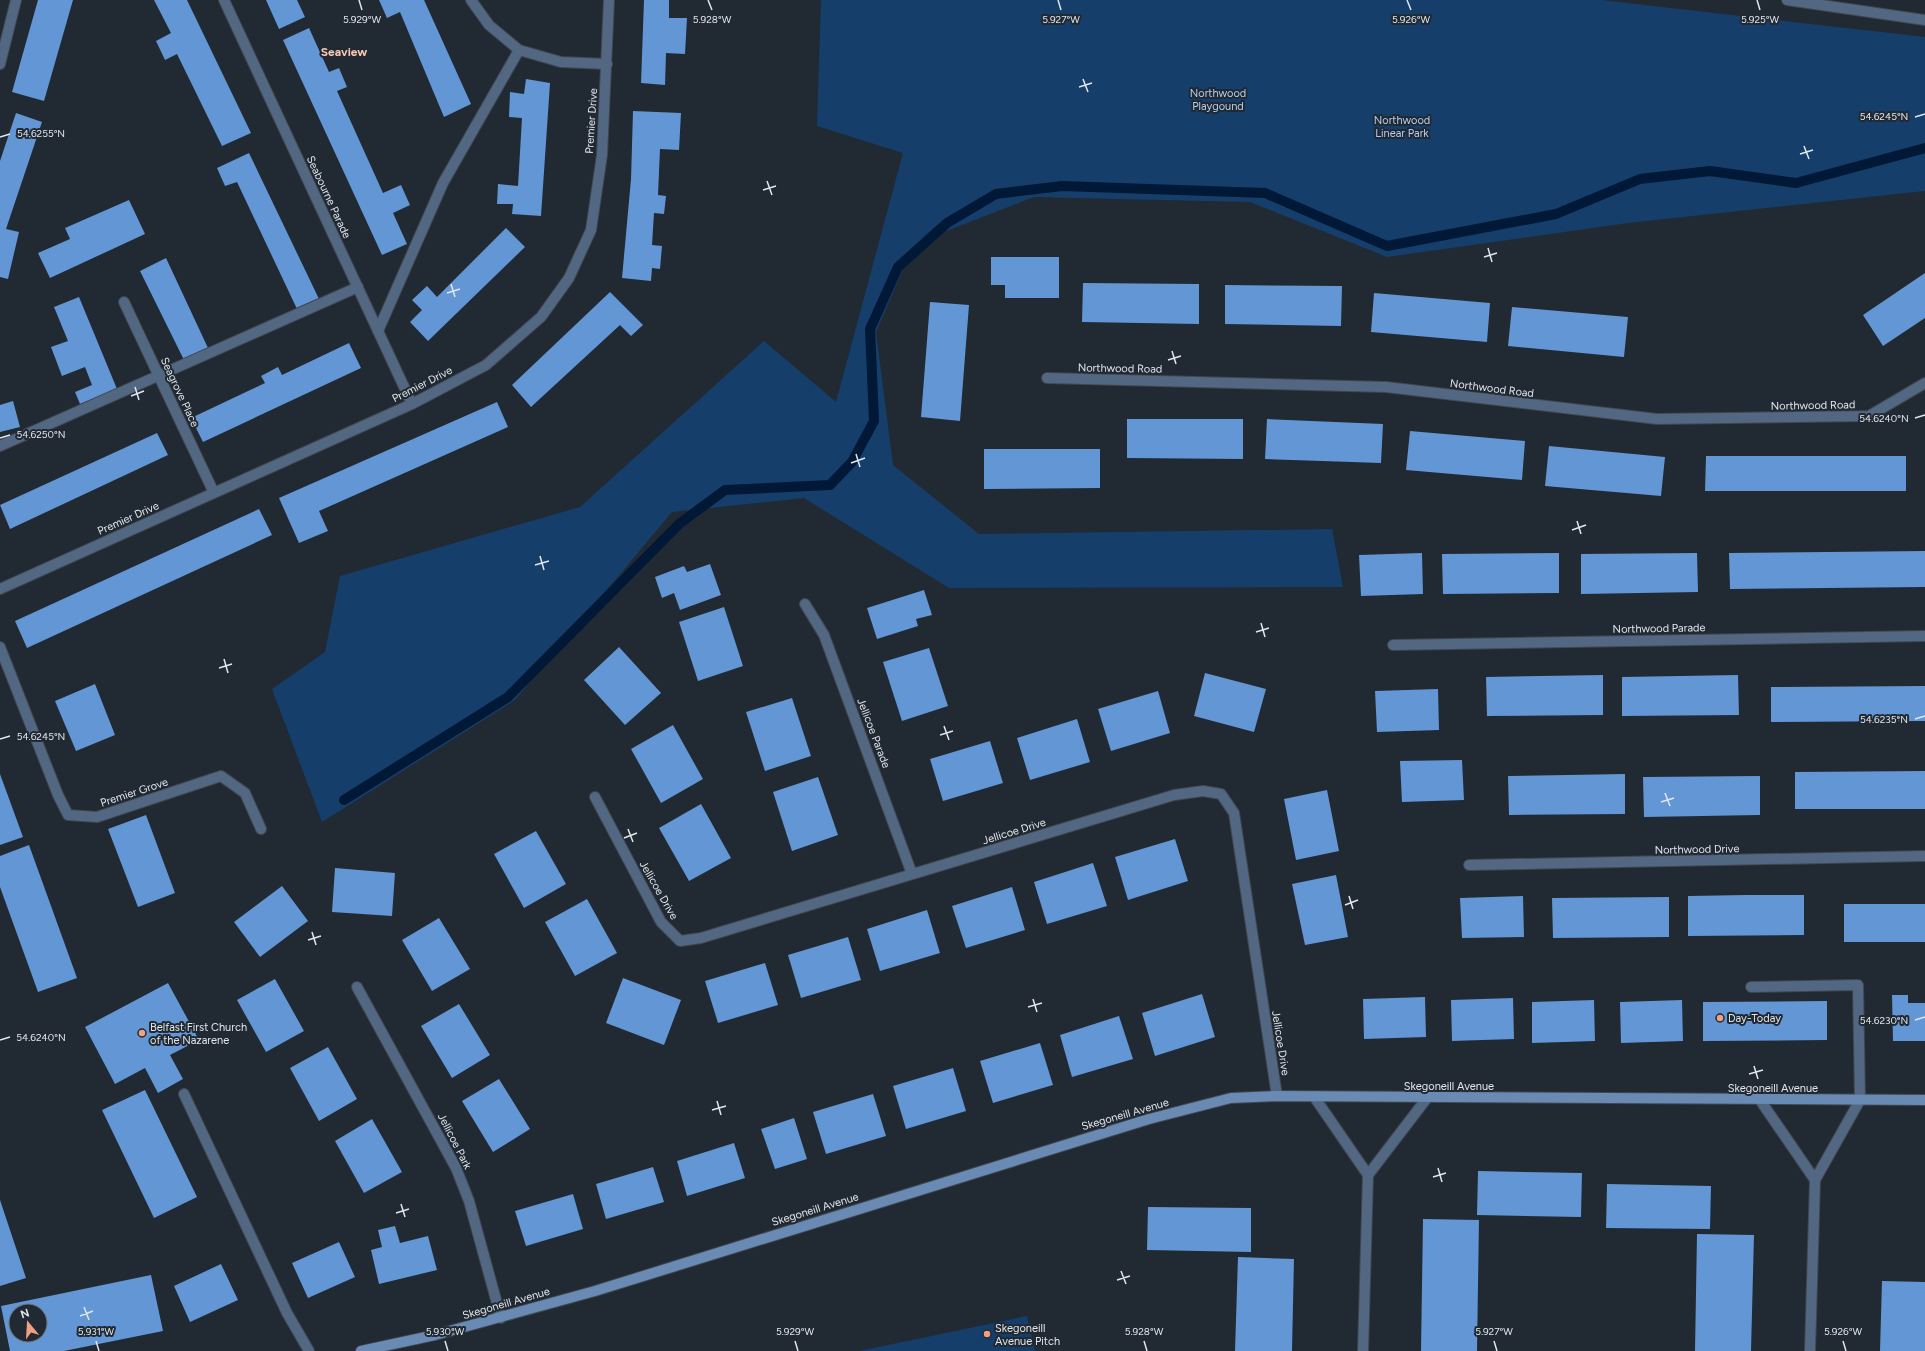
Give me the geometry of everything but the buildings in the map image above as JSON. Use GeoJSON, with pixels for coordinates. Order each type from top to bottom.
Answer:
{"type":"FeatureCollection","features":[{"type":"Feature","properties":{"kind":"street"},"geometry":{"type":"LineString","coordinates":[[0,64],[16,0]]}},
{"type":"Feature","properties":{"kind":"street","name":"Seabourne Parade"},"geometry":{"type":"LineString","coordinates":[[224,0],[412,404]]}},
{"type":"Feature","properties":{"kind":"street"},"geometry":{"type":"LineString","coordinates":[[471,0],[489,25],[520,50],[561,62],[607,64]]}},
{"type":"Feature","properties":{"kind":"street","name":"Premier Drive"},"geometry":{"type":"LineString","coordinates":[[0,589],[412,404],[486,364],[541,317],[569,278],[591,230],[602,155],[609,0]]}},
{"type":"Feature","properties":{"kind":"street"},"geometry":{"type":"LineString","coordinates":[[1787,0],[1843,4],[1925,20]]}},
{"type":"Feature","properties":{"kind":"street"},"geometry":{"type":"LineString","coordinates":[[378,331],[443,182],[520,50]]}},
{"type":"Feature","properties":{"kind":"street"},"geometry":{"type":"LineString","coordinates":[[0,446],[358,287]]}},
{"type":"Feature","properties":{"kind":"street","name":"Seagrove Place"},"geometry":{"type":"LineString","coordinates":[[124,302],[214,493]]}},
{"type":"Feature","properties":{"kind":"street","name":"Northwood Road"},"geometry":{"type":"LineString","coordinates":[[1047,378],[1386,387],[1656,419],[1869,416],[1925,383]]}},
{"type":"Feature","properties":{"kind":"street","name":"Jellicoe Parade"},"geometry":{"type":"LineString","coordinates":[[805,604],[824,635],[912,874]]}},
{"type":"Feature","properties":{"kind":"street","name":"Northwood Parade"},"geometry":{"type":"LineString","coordinates":[[1392,645],[1925,636]]}},
{"type":"Feature","properties":{"kind":"street","name":"Premier Grove"},"geometry":{"type":"LineString","coordinates":[[0,647],[58,795],[68,815],[97,817],[221,776],[245,793],[261,829]]}},
{"type":"Feature","properties":{"kind":"street","name":"Jellicoe Drive"},"geometry":{"type":"LineString","coordinates":[[595,797],[661,922],[680,941],[701,938],[1174,795],[1203,791],[1221,794],[1234,813],[1277,1096]]}},
{"type":"Feature","properties":{"kind":"street","name":"Northwood Drive"},"geometry":{"type":"LineString","coordinates":[[1469,865],[1925,856]]}},
{"type":"Feature","properties":{"kind":"street"},"geometry":{"type":"LineString","coordinates":[[1751,987],[1858,986],[1860,1100],[1815,1180],[1810,1351]]}},
{"type":"Feature","properties":{"kind":"street","name":"Jellicoe Park"},"geometry":{"type":"LineString","coordinates":[[357,987],[456,1168],[469,1201],[501,1318]]}},
{"type":"Feature","properties":{"kind":"street"},"geometry":{"type":"LineString","coordinates":[[184,1094],[288,1313],[309,1351]]}},
{"type":"Feature","properties":{"kind":"street","name":"Skegoneill Avenue"},"geometry":{"type":"LineString","coordinates":[[362,1351],[435,1335],[501,1318],[1149,1119],[1231,1098],[1277,1096],[1315,1098],[1925,1100]]}},
{"type":"Feature","properties":{"kind":"street"},"geometry":{"type":"LineString","coordinates":[[1315,1098],[1368,1176]]}},
{"type":"Feature","properties":{"kind":"street"},"geometry":{"type":"LineString","coordinates":[[1363,1351],[1368,1176],[1427,1098]]}},
{"type":"Feature","properties":{"kind":"street"},"geometry":{"type":"LineString","coordinates":[[1760,1100],[1815,1180]]}},
{"type":"Feature","properties":{"kind":"green space","name":"Northwood Linear Park"},"geometry":{"type":"Polygon","coordinates":[[[821,0],[1601,0],[1925,37],[1925,191],[1628,223],[1387,257],[1250,202],[1034,197],[941,233],[903,269],[876,332],[893,465],[979,534],[1332,529],[1343,587],[949,588],[804,498],[672,512],[515,700],[322,822],[272,689],[325,652],[340,576],[580,507],[764,341],[836,402],[903,153],[817,126],[821,0]]]}},
{"type":"Feature","properties":{"kind":"green space","name":"Skegoneill Avenue Pitch"},"geometry":{"type":"Polygon","coordinates":[[[1027,1316],[1035,1351],[859,1351],[1027,1316]]]}},
{"type":"Feature","properties":{"kind":"waterway"},"geometry":{"type":"LineString","coordinates":[[344,800],[508,697],[679,524],[725,490],[830,485],[852,462],[874,421],[870,329],[898,267],[947,223],[996,194],[1062,186],[1265,193],[1387,246],[1556,214],[1640,179],[1710,171],[1796,183],[1925,148]]}},
{"type":"Feature","properties":{"kind":"place","name":"Day-Today"},"geometry":{"type":"Point","coordinates":[1720,1018]}},
{"type":"Feature","properties":{"kind":"place","name":"Belfast First Church of the Nazarene"},"geometry":{"type":"Point","coordinates":[142,1033]}},
{"type":"Feature","properties":{"kind":"place","name":"Skegoneill Avenue Pitch"},"geometry":{"type":"Point","coordinates":[987,1334]}},
{"type":"Feature","properties":{"kind":"district","name":"Seaview"},"geometry":{"type":"Point","coordinates":[344,52]}},
{"type":"Feature","properties":{"kind":"park label","name":"Northwood Playgound"},"geometry":{"type":"Point","coordinates":[1218,99]}}]}
